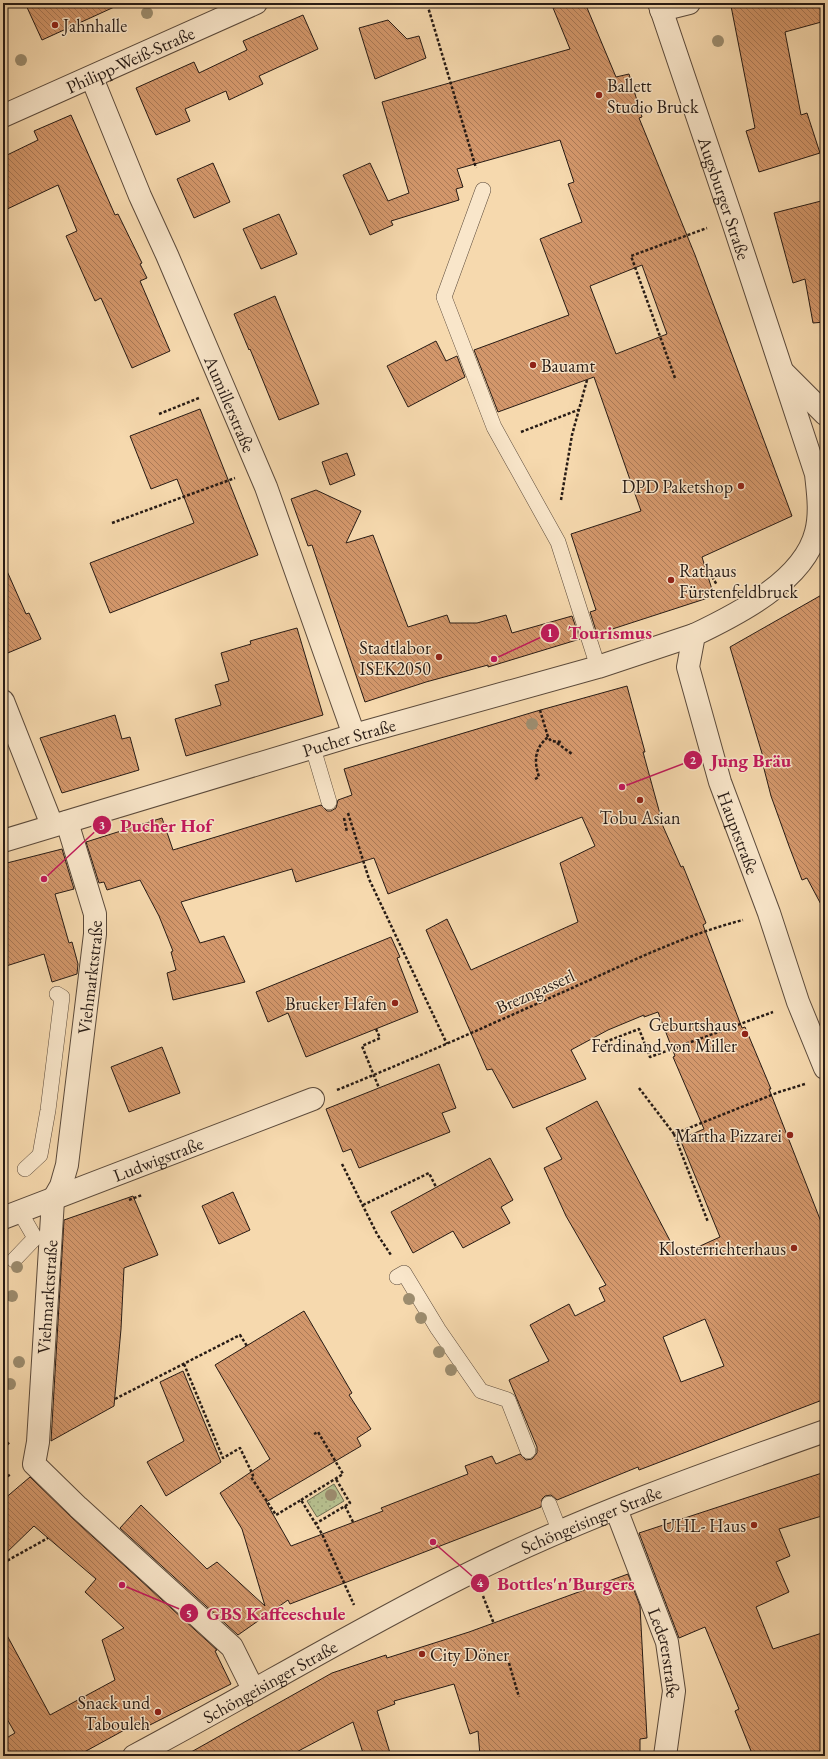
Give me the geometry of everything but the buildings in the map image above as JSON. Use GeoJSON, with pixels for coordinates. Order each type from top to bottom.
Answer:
{"type":"FeatureCollection","features":[{"type":"Feature","properties":{"kind":"street","name":"Philipp-Weiß-Straße"},"geometry":{"type":"LineString","coordinates":[[3,116],[92,78],[256,3]]}},
{"type":"Feature","properties":{"kind":"street"},"geometry":{"type":"LineString","coordinates":[[660,7],[689,3]]}},
{"type":"Feature","properties":{"kind":"street","name":"Augsburger Straße"},"geometry":{"type":"LineString","coordinates":[[660,7],[732,218],[816,474],[819,504],[816,531],[816,555]]}},
{"type":"Feature","properties":{"kind":"street","name":"Aumillerstraße"},"geometry":{"type":"LineString","coordinates":[[92,78],[140,196],[167,254],[258,469],[354,735]]}},
{"type":"Feature","properties":{"kind":"street","name":"Augsburger Straße"},"geometry":{"type":"LineString","coordinates":[[781,371],[825,414]]}},
{"type":"Feature","properties":{"kind":"street"},"geometry":{"type":"LineString","coordinates":[[694,635],[734,616],[772,590],[816,555]]}},
{"type":"Feature","properties":{"kind":"street","name":"Pucher Straße"},"geometry":{"type":"LineString","coordinates":[[3,841],[354,735],[598,667],[694,635]]}},
{"type":"Feature","properties":{"kind":"street","name":"Hauptstraße"},"geometry":{"type":"LineString","coordinates":[[694,635],[688,667],[720,782],[769,913],[798,1002],[818,1075]]}},
{"type":"Feature","properties":{"kind":"street","name":"Viehmarktstraße"},"geometry":{"type":"LineString","coordinates":[[3,701],[60,824],[95,914],[95,934],[67,1165],[61,1186],[54,1200],[38,1442],[34,1464],[78,1507],[232,1647],[253,1689]]}},
{"type":"Feature","properties":{"kind":"street","name":"Ludwigstraße"},"geometry":{"type":"LineString","coordinates":[[11,1215],[54,1200],[313,1099]]}},
{"type":"Feature","properties":{"kind":"street","name":"Schöngeisinger Straße"},"geometry":{"type":"LineString","coordinates":[[134,1756],[365,1627],[474,1571],[560,1532],[616,1509],[724,1466],[825,1430]]}},
{"type":"Feature","properties":{"kind":"street","name":"Ledererstraße"},"geometry":{"type":"LineString","coordinates":[[616,1509],[667,1642],[674,1691],[665,1756]]}},
{"type":"Feature","properties":{"kind":"lane"},"geometry":{"type":"LineString","coordinates":[[483,190],[444,297],[494,427],[558,542],[598,667]]}},
{"type":"Feature","properties":{"kind":"lane"},"geometry":{"type":"LineString","coordinates":[[313,748],[329,802]]}},
{"type":"Feature","properties":{"kind":"lane"},"geometry":{"type":"LineString","coordinates":[[25,1169],[40,1155],[48,1110],[62,997],[57,994]]}},
{"type":"Feature","properties":{"kind":"lane"},"geometry":{"type":"LineString","coordinates":[[11,1215],[34,1238],[14,1260]]}},
{"type":"Feature","properties":{"kind":"lane"},"geometry":{"type":"LineString","coordinates":[[401,1275],[477,1394],[508,1400],[528,1451]]}},
{"type":"Feature","properties":{"kind":"lane"},"geometry":{"type":"LineString","coordinates":[[549,1504],[560,1532]]}},
{"type":"Feature","properties":{"kind":"path"},"geometry":{"type":"LineString","coordinates":[[422,3],[428,8],[483,190]]}},
{"type":"Feature","properties":{"kind":"path"},"geometry":{"type":"LineString","coordinates":[[675,378],[631,256],[732,218]]}},
{"type":"Feature","properties":{"kind":"path"},"geometry":{"type":"LineString","coordinates":[[558,542],[563,485],[572,435],[587,380]]}},
{"type":"Feature","properties":{"kind":"path"},"geometry":{"type":"LineString","coordinates":[[159,414],[224,388]]}},
{"type":"Feature","properties":{"kind":"path"},"geometry":{"type":"LineString","coordinates":[[501,440],[579,409]]}},
{"type":"Feature","properties":{"kind":"path"},"geometry":{"type":"LineString","coordinates":[[112,523],[258,469]]}},
{"type":"Feature","properties":{"kind":"path"},"geometry":{"type":"LineString","coordinates":[[708,575],[711,575],[717,584]]}},
{"type":"Feature","properties":{"kind":"path"},"geometry":{"type":"LineString","coordinates":[[540,709],[548,737],[551,741],[572,754]]}},
{"type":"Feature","properties":{"kind":"path"},"geometry":{"type":"LineString","coordinates":[[535,779],[539,777],[535,765],[537,750],[548,737]]}},
{"type":"Feature","properties":{"kind":"path"},"geometry":{"type":"LineString","coordinates":[[556,743],[562,742]]}},
{"type":"Feature","properties":{"kind":"path"},"geometry":{"type":"LineString","coordinates":[[348,812],[369,879],[447,1044]]}},
{"type":"Feature","properties":{"kind":"path","name":"Brezngasserl"},"geometry":{"type":"LineString","coordinates":[[313,1099],[447,1044],[660,949],[714,928],[769,913]]}},
{"type":"Feature","properties":{"kind":"path"},"geometry":{"type":"LineString","coordinates":[[605,1042],[639,1029],[650,1057],[752,1021],[798,1002]]}},
{"type":"Feature","properties":{"kind":"path"},"geometry":{"type":"LineString","coordinates":[[376,1029],[380,1038],[362,1046],[379,1088]]}},
{"type":"Feature","properties":{"kind":"path"},"geometry":{"type":"LineString","coordinates":[[674,1134],[818,1075]]}},
{"type":"Feature","properties":{"kind":"path"},"geometry":{"type":"LineString","coordinates":[[639,1088],[674,1134],[708,1222]]}},
{"type":"Feature","properties":{"kind":"path"},"geometry":{"type":"LineString","coordinates":[[342,1164],[377,1234],[401,1275]]}},
{"type":"Feature","properties":{"kind":"path"},"geometry":{"type":"LineString","coordinates":[[363,1205],[429,1173],[436,1187]]}},
{"type":"Feature","properties":{"kind":"path"},"geometry":{"type":"LineString","coordinates":[[134,1198],[142,1195]]}},
{"type":"Feature","properties":{"kind":"path"},"geometry":{"type":"LineString","coordinates":[[115,1399],[240,1335],[247,1346]]}},
{"type":"Feature","properties":{"kind":"path"},"geometry":{"type":"LineString","coordinates":[[184,1364],[223,1458],[240,1448],[253,1475],[251,1477],[276,1515],[344,1474],[318,1432],[314,1434]]}},
{"type":"Feature","properties":{"kind":"path"},"geometry":{"type":"LineString","coordinates":[[315,1524],[350,1503],[336,1479]]}},
{"type":"Feature","properties":{"kind":"path"},"geometry":{"type":"LineString","coordinates":[[301,1500],[322,1534],[365,1627]]}},
{"type":"Feature","properties":{"kind":"path"},"geometry":{"type":"LineString","coordinates":[[345,1506],[353,1522]]}},
{"type":"Feature","properties":{"kind":"path"},"geometry":{"type":"LineString","coordinates":[[3,1563],[48,1538]]}},
{"type":"Feature","properties":{"kind":"path"},"geometry":{"type":"LineString","coordinates":[[509,1663],[519,1697]]}},
{"type":"Feature","properties":{"kind":"green space"},"geometry":{"type":"Polygon","coordinates":[[[334,1484],[344,1501],[317,1517],[307,1501],[334,1484]]]}},
{"type":"Feature","properties":{"kind":"place","name":"Jahnhalle"},"geometry":{"type":"Point","coordinates":[55,25]}},
{"type":"Feature","properties":{"kind":"place","name":"Ballett Studio Bruck"},"geometry":{"type":"Point","coordinates":[599,95]}},
{"type":"Feature","properties":{"kind":"place","name":"Bauamt"},"geometry":{"type":"Point","coordinates":[533,365]}},
{"type":"Feature","properties":{"kind":"place","name":"DPD Paketshop"},"geometry":{"type":"Point","coordinates":[741,486]}},
{"type":"Feature","properties":{"kind":"place","name":"Rathaus Fürstenfeldbruck"},"geometry":{"type":"Point","coordinates":[671,580]}},
{"type":"Feature","properties":{"kind":"place","name":"Stadtlabor ISEK2050"},"geometry":{"type":"Point","coordinates":[439,657]}},
{"type":"Feature","properties":{"kind":"place","name":"Tourismus"},"geometry":{"type":"Point","coordinates":[494,659]}},
{"type":"Feature","properties":{"kind":"place","name":"Jung Bräu"},"geometry":{"type":"Point","coordinates":[622,787]}},
{"type":"Feature","properties":{"kind":"place","name":"Tobu Asian"},"geometry":{"type":"Point","coordinates":[640,800]}},
{"type":"Feature","properties":{"kind":"place","name":"Pucher Hof"},"geometry":{"type":"Point","coordinates":[44,879]}},
{"type":"Feature","properties":{"kind":"place","name":"Brucker Hafen"},"geometry":{"type":"Point","coordinates":[395,1003]}},
{"type":"Feature","properties":{"kind":"place","name":"Geburtshaus Ferdinand von Miller"},"geometry":{"type":"Point","coordinates":[745,1034]}},
{"type":"Feature","properties":{"kind":"place","name":"Martha Pizzarei"},"geometry":{"type":"Point","coordinates":[790,1135]}},
{"type":"Feature","properties":{"kind":"place","name":"Klosterrichterhaus"},"geometry":{"type":"Point","coordinates":[794,1248]}},
{"type":"Feature","properties":{"kind":"place","name":"UHL- Haus"},"geometry":{"type":"Point","coordinates":[754,1525]}},
{"type":"Feature","properties":{"kind":"place","name":"Bottles'n'Burgers"},"geometry":{"type":"Point","coordinates":[433,1542]}},
{"type":"Feature","properties":{"kind":"place","name":"GBS Kaffeeschule"},"geometry":{"type":"Point","coordinates":[122,1585]}},
{"type":"Feature","properties":{"kind":"place","name":"City Döner"},"geometry":{"type":"Point","coordinates":[422,1654]}},
{"type":"Feature","properties":{"kind":"place","name":"Snack und Tabouleh"},"geometry":{"type":"Point","coordinates":[158,1712]}}]}
